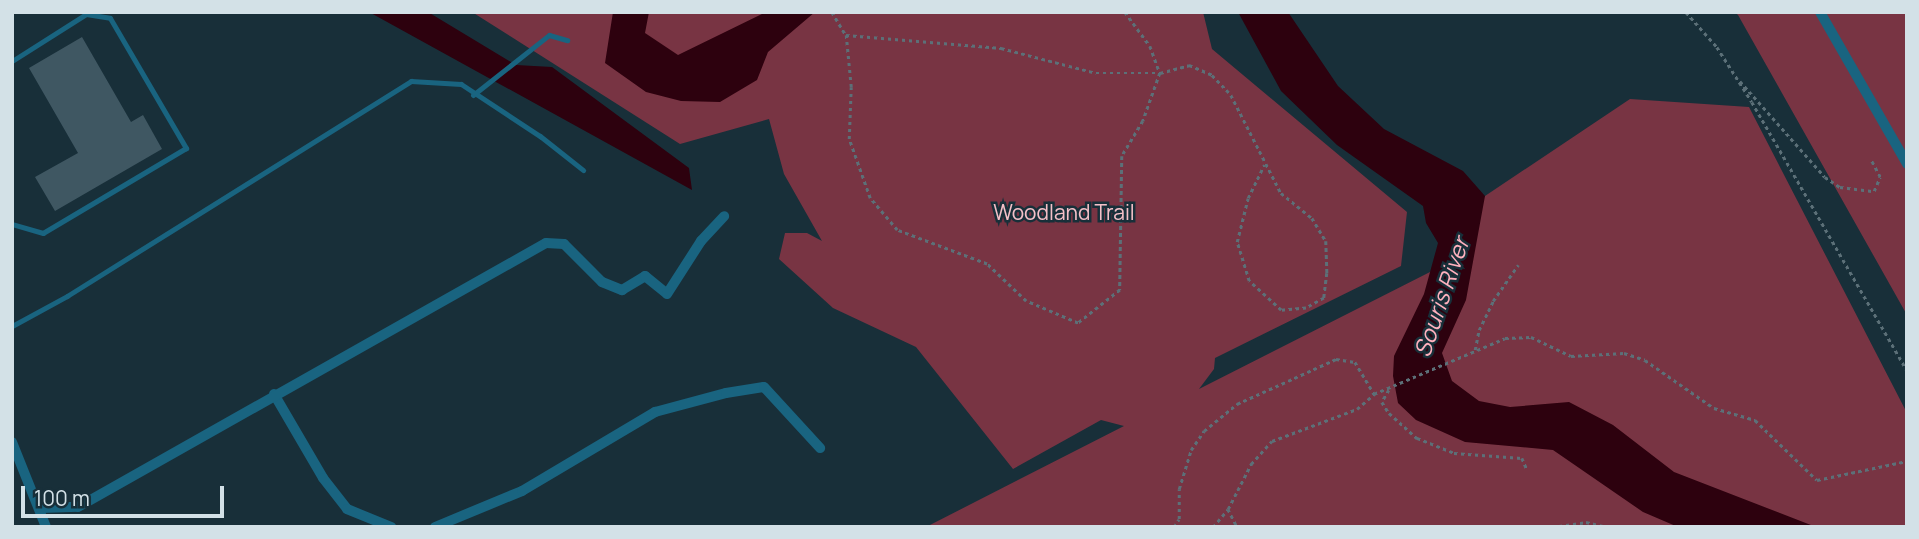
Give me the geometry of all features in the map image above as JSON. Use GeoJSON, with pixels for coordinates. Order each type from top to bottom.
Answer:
{"type":"FeatureCollection","features":[{"type":"Feature","properties":{"kind":"street"},"geometry":{"type":"LineString","coordinates":[[1820,12],[1907,164]]}},
{"type":"Feature","properties":{"kind":"street"},"geometry":{"type":"LineString","coordinates":[[41,508],[78,507],[274,394],[546,243],[564,244],[602,282],[622,289],[645,276],[667,295],[701,241],[723,216]]}},
{"type":"Feature","properties":{"kind":"street"},"geometry":{"type":"LineString","coordinates":[[435,527],[522,491],[655,412],[726,393],[764,387],[820,448]]}},
{"type":"Feature","properties":{"kind":"street"},"geometry":{"type":"LineString","coordinates":[[274,394],[323,478],[347,509],[391,527]]}},
{"type":"Feature","properties":{"kind":"street"},"geometry":{"type":"LineString","coordinates":[[12,442],[41,508],[46,527]]}},
{"type":"Feature","properties":{"kind":"lane"},"geometry":{"type":"LineString","coordinates":[[12,61],[86,14],[110,18],[186,148],[43,233],[12,224]]}},
{"type":"Feature","properties":{"kind":"lane"},"geometry":{"type":"LineString","coordinates":[[473,95],[483,83],[549,35],[567,40]]}},
{"type":"Feature","properties":{"kind":"lane"},"geometry":{"type":"LineString","coordinates":[[12,326],[411,81],[461,84],[473,95],[540,135],[583,170]]}},
{"type":"Feature","properties":{"kind":"path"},"geometry":{"type":"LineString","coordinates":[[832,12],[846,36],[851,87],[849,139],[870,198],[897,230],[987,264],[1026,301],[1078,323],[1120,290],[1122,156],[1143,121],[1160,73],[1150,46],[1125,12]]}},
{"type":"Feature","properties":{"kind":"path"},"geometry":{"type":"LineString","coordinates":[[1686,12],[1717,47],[1737,79],[1907,370]]}},
{"type":"Feature","properties":{"kind":"path"},"geometry":{"type":"LineString","coordinates":[[846,36],[1001,48],[1096,73],[1160,73],[1189,65],[1212,75],[1231,95],[1264,165],[1281,193],[1312,218],[1326,241],[1324,298],[1306,308],[1281,310],[1250,281],[1237,242],[1248,198],[1264,165]]}},
{"type":"Feature","properties":{"kind":"path"},"geometry":{"type":"LineString","coordinates":[[1737,79],[1825,177],[1840,187],[1874,191],[1880,177],[1871,160]]}},
{"type":"Feature","properties":{"kind":"path"},"geometry":{"type":"LineString","coordinates":[[1475,350],[1479,330],[1493,301],[1518,265]]}},
{"type":"Feature","properties":{"kind":"path"},"geometry":{"type":"LineString","coordinates":[[1213,527],[1228,509],[1251,464],[1272,441],[1357,409],[1374,394],[1389,390],[1446,362],[1505,338],[1531,337],[1571,356],[1624,353],[1645,360],[1714,408],[1755,420],[1817,480],[1907,461]]}},
{"type":"Feature","properties":{"kind":"path"},"geometry":{"type":"LineString","coordinates":[[1174,527],[1179,519],[1179,489],[1191,450],[1204,431],[1237,404],[1336,359],[1355,362],[1374,394]]}},
{"type":"Feature","properties":{"kind":"path"},"geometry":{"type":"LineString","coordinates":[[1389,390],[1382,402],[1389,413],[1417,438],[1454,453],[1522,458],[1527,469]]}},
{"type":"Feature","properties":{"kind":"path"},"geometry":{"type":"LineString","coordinates":[[1228,509],[1237,527]]}},
{"type":"Feature","properties":{"kind":"path"},"geometry":{"type":"LineString","coordinates":[[1552,527],[1586,522],[1608,527]]}},
{"type":"Feature","properties":{"kind":"green space","name":"Woodland Trail"},"geometry":{"type":"Polygon","coordinates":[[[472,12],[1203,12],[1212,49],[1407,212],[1401,266],[1215,358],[1214,369],[1199,389],[1432,271],[1485,196],[1630,99],[1749,107],[1907,413],[1907,527],[926,527],[1124,426],[1101,420],[1013,469],[916,347],[833,308],[779,259],[785,233],[807,233],[822,241],[784,174],[769,119],[680,144],[472,12]]]}},
{"type":"Feature","properties":{"kind":"green space"},"geometry":{"type":"Polygon","coordinates":[[[1735,12],[1907,12],[1907,315],[1738,15],[1735,12]]]}},
{"type":"Feature","properties":{"kind":"water"},"geometry":{"type":"Polygon","coordinates":[[[369,12],[428,12],[516,65],[552,67],[689,168],[692,190],[369,12]]]}},
{"type":"Feature","properties":{"kind":"water"},"geometry":{"type":"Polygon","coordinates":[[[613,12],[649,12],[645,33],[678,55],[766,12],[815,12],[768,52],[757,80],[720,102],[681,101],[646,92],[605,63],[613,12]]]}},
{"type":"Feature","properties":{"kind":"water","name":"Souris River"},"geometry":{"type":"Polygon","coordinates":[[[1238,12],[1288,12],[1338,86],[1384,129],[1463,171],[1485,196],[1466,300],[1442,353],[1452,381],[1479,401],[1510,407],[1569,402],[1613,425],[1674,472],[1816,527],[1678,527],[1643,512],[1553,450],[1465,442],[1416,420],[1398,403],[1393,376],[1394,356],[1424,294],[1438,243],[1426,223],[1423,206],[1337,145],[1281,91],[1238,12]]]}},
{"type":"Feature","properties":{"kind":"building"},"geometry":{"type":"Polygon","coordinates":[[[82,37],[131,122],[143,115],[162,149],[55,211],[35,177],[78,153],[29,68],[82,37]]]}}]}
